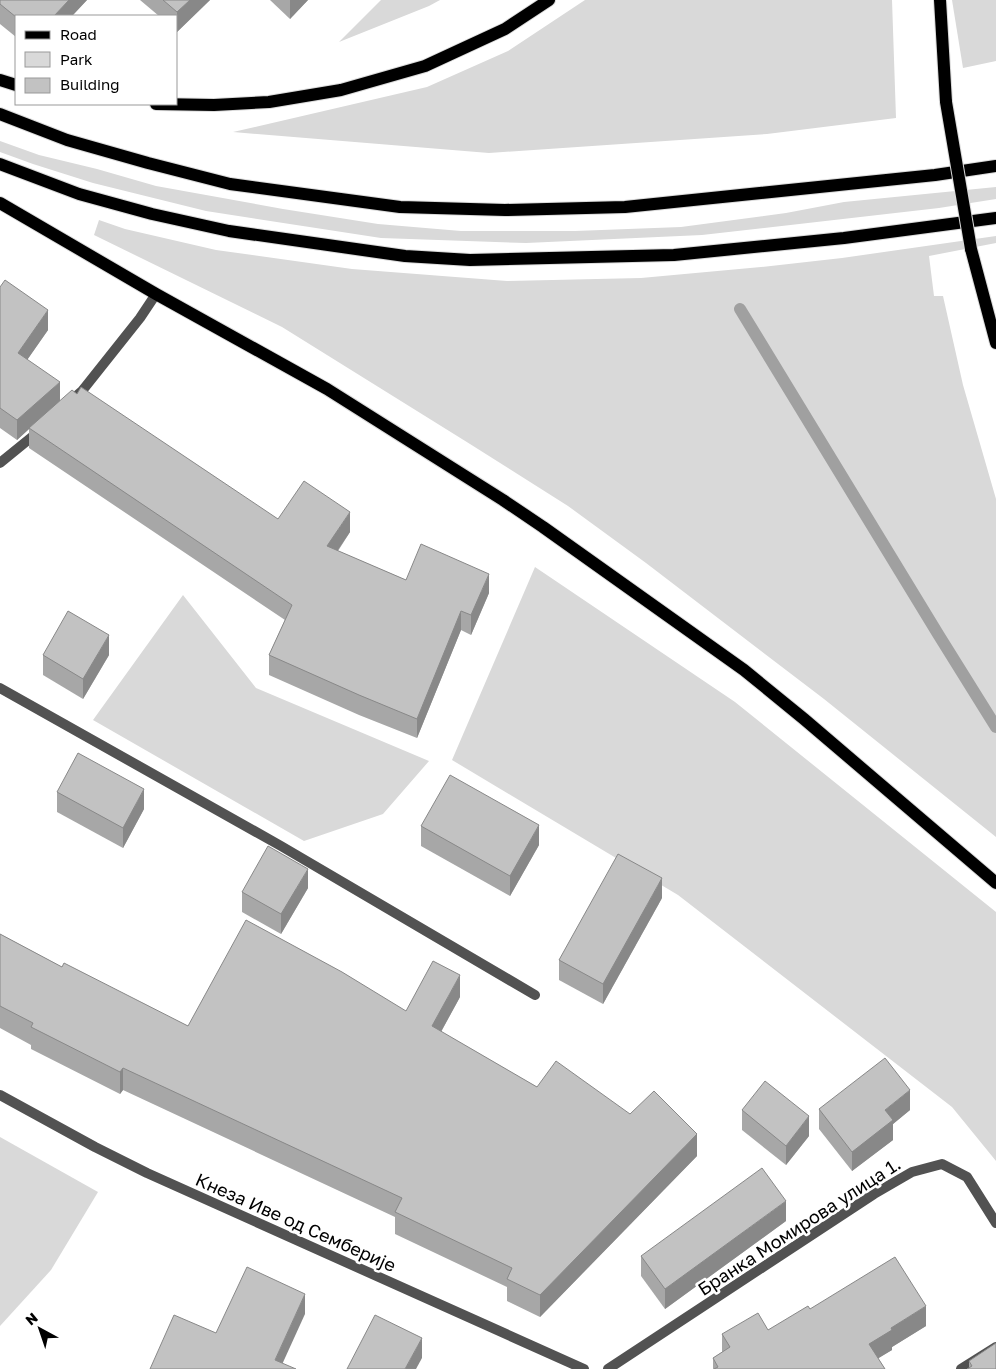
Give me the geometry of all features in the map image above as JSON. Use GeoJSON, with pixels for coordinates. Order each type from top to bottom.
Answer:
{"type":"FeatureCollection","features":[{"type":"Feature","properties":{"kind":"main road"},"geometry":{"type":"LineString","coordinates":[[178,104],[214,105],[269,102],[341,90],[425,66],[505,29],[549,0]]}},
{"type":"Feature","properties":{"kind":"main road"},"geometry":{"type":"LineString","coordinates":[[940,0],[946,102],[971,250],[996,344]]}},
{"type":"Feature","properties":{"kind":"main road"},"geometry":{"type":"LineString","coordinates":[[0,80],[15,85]]}},
{"type":"Feature","properties":{"kind":"main road"},"geometry":{"type":"LineString","coordinates":[[0,114],[67,140],[230,184],[400,207],[505,210],[625,207],[936,175],[996,166]]}},
{"type":"Feature","properties":{"kind":"main road"},"geometry":{"type":"LineString","coordinates":[[0,164],[79,194],[152,214],[229,231],[404,256],[470,260],[674,255],[844,238],[996,218]]}},
{"type":"Feature","properties":{"kind":"main road"},"geometry":{"type":"LineString","coordinates":[[0,203],[156,294],[327,389],[543,527],[744,670],[996,883]]}},
{"type":"Feature","properties":{"kind":"street"},"geometry":{"type":"LineString","coordinates":[[69,404],[88,384],[140,318],[156,294]]}},
{"type":"Feature","properties":{"kind":"street"},"geometry":{"type":"LineString","coordinates":[[0,463],[49,422]]}},
{"type":"Feature","properties":{"kind":"street"},"geometry":{"type":"LineString","coordinates":[[0,688],[281,846],[535,995]]}},
{"type":"Feature","properties":{"kind":"street","name":"Кнеза Иве од Семберије"},"geometry":{"type":"LineString","coordinates":[[0,1095],[147,1173],[584,1369]]}},
{"type":"Feature","properties":{"kind":"street","name":"Бранка Момирова улица 1."},"geometry":{"type":"LineString","coordinates":[[608,1369],[874,1194],[912,1172],[942,1164],[967,1177],[996,1223]]}},
{"type":"Feature","properties":{"kind":"street"},"geometry":{"type":"LineString","coordinates":[[961,1369],[996,1347]]}},
{"type":"Feature","properties":{"kind":"green space"},"geometry":{"type":"Polygon","coordinates":[[[381,0],[440,0],[339,42],[381,0]]]}},
{"type":"Feature","properties":{"kind":"green space"},"geometry":{"type":"Polygon","coordinates":[[[585,0],[892,0],[896,118],[767,134],[489,153],[233,132],[427,87],[508,51],[585,0]]]}},
{"type":"Feature","properties":{"kind":"green space"},"geometry":{"type":"Polygon","coordinates":[[[952,0],[996,0],[996,61],[963,68],[952,0]]]}},
{"type":"Feature","properties":{"kind":"green space"},"geometry":{"type":"Polygon","coordinates":[[[0,141],[39,155],[156,186],[378,224],[461,231],[575,231],[681,227],[786,213],[844,202],[996,187],[996,199],[939,208],[702,235],[526,243],[381,238],[206,211],[93,183],[0,152],[0,141]]]}},
{"type":"Feature","properties":{"kind":"green space"},"geometry":{"type":"Polygon","coordinates":[[[99,220],[125,229],[216,250],[352,269],[507,281],[641,278],[761,267],[842,258],[996,236],[996,243],[929,256],[934,296],[943,296],[963,385],[996,499],[996,837],[824,699],[568,506],[282,327],[94,235],[99,220]]]}},
{"type":"Feature","properties":{"kind":"green space"},"geometry":{"type":"Polygon","coordinates":[[[535,567],[735,702],[996,912],[996,1161],[952,1107],[678,895],[452,760],[535,567]]]}},
{"type":"Feature","properties":{"kind":"green space"},"geometry":{"type":"Polygon","coordinates":[[[183,595],[256,688],[429,761],[383,814],[304,841],[93,720],[183,595]]]}},
{"type":"Feature","properties":{"kind":"green space"},"geometry":{"type":"Polygon","coordinates":[[[0,1137],[98,1192],[51,1270],[0,1326],[0,1137]]]}},
{"type":"Feature","properties":{"kind":"building"},"geometry":{"type":"Polygon","coordinates":[[[0,0],[69,0],[55,15],[15,16],[0,4],[0,0]]]}},
{"type":"Feature","properties":{"kind":"building"},"geometry":{"type":"Polygon","coordinates":[[[163,0],[190,0],[177,12],[163,0]]]}},
{"type":"Feature","properties":{"kind":"building"},"geometry":{"type":"Polygon","coordinates":[[[5,280],[48,310],[18,353],[60,382],[17,420],[0,408],[0,287],[5,280]]]}},
{"type":"Feature","properties":{"kind":"building"},"geometry":{"type":"Polygon","coordinates":[[[81,387],[278,519],[304,481],[350,512],[327,546],[406,580],[421,544],[489,574],[471,615],[461,611],[417,719],[269,655],[292,605],[29,428],[72,390],[77,394],[81,387]]]}},
{"type":"Feature","properties":{"kind":"building"},"geometry":{"type":"Polygon","coordinates":[[[68,611],[109,635],[83,679],[43,655],[68,611]]]}},
{"type":"Feature","properties":{"kind":"building"},"geometry":{"type":"Polygon","coordinates":[[[78,753],[144,789],[123,828],[57,792],[78,753]]]}},
{"type":"Feature","properties":{"kind":"building"},"geometry":{"type":"Polygon","coordinates":[[[450,775],[539,825],[510,876],[421,826],[450,775]]]}},
{"type":"Feature","properties":{"kind":"building"},"geometry":{"type":"Polygon","coordinates":[[[268,846],[308,869],[281,914],[242,892],[268,846]]]}},
{"type":"Feature","properties":{"kind":"building"},"geometry":{"type":"Polygon","coordinates":[[[618,854],[662,878],[603,984],[559,960],[618,854]]]}},
{"type":"Feature","properties":{"kind":"building"},"geometry":{"type":"Polygon","coordinates":[[[246,920],[342,972],[406,1011],[433,961],[460,975],[432,1026],[537,1087],[556,1061],[630,1114],[654,1091],[697,1134],[540,1295],[507,1279],[512,1268],[395,1212],[402,1198],[123,1068],[120,1072],[31,1027],[33,1023],[0,1006],[0,934],[62,967],[64,963],[188,1026],[246,920]]]}},
{"type":"Feature","properties":{"kind":"building"},"geometry":{"type":"Polygon","coordinates":[[[885,1058],[910,1090],[885,1110],[893,1120],[852,1152],[819,1109],[885,1058]]]}},
{"type":"Feature","properties":{"kind":"building"},"geometry":{"type":"Polygon","coordinates":[[[765,1081],[809,1116],[786,1146],[742,1110],[765,1081]]]}},
{"type":"Feature","properties":{"kind":"building"},"geometry":{"type":"Polygon","coordinates":[[[762,1168],[786,1201],[665,1289],[641,1256],[762,1168]]]}},
{"type":"Feature","properties":{"kind":"building"},"geometry":{"type":"Polygon","coordinates":[[[895,1257],[926,1306],[869,1344],[885,1369],[714,1369],[718,1367],[713,1358],[730,1347],[722,1334],[758,1313],[768,1330],[808,1306],[810,1309],[895,1257]]]}},
{"type":"Feature","properties":{"kind":"building"},"geometry":{"type":"Polygon","coordinates":[[[247,1267],[305,1294],[275,1360],[296,1369],[150,1369],[174,1315],[216,1333],[247,1267]]]}},
{"type":"Feature","properties":{"kind":"building"},"geometry":{"type":"Polygon","coordinates":[[[375,1315],[422,1338],[405,1369],[347,1369],[375,1315]]]}},
{"type":"Feature","properties":{"kind":"building"},"geometry":{"type":"Polygon","coordinates":[[[996,1343],[996,1369],[967,1369],[972,1366],[969,1361],[996,1343]]]}},
{"type":"Feature","properties":{"kind":"waterway"},"geometry":{"type":"LineString","coordinates":[[740,309],[996,727]]}}]}
